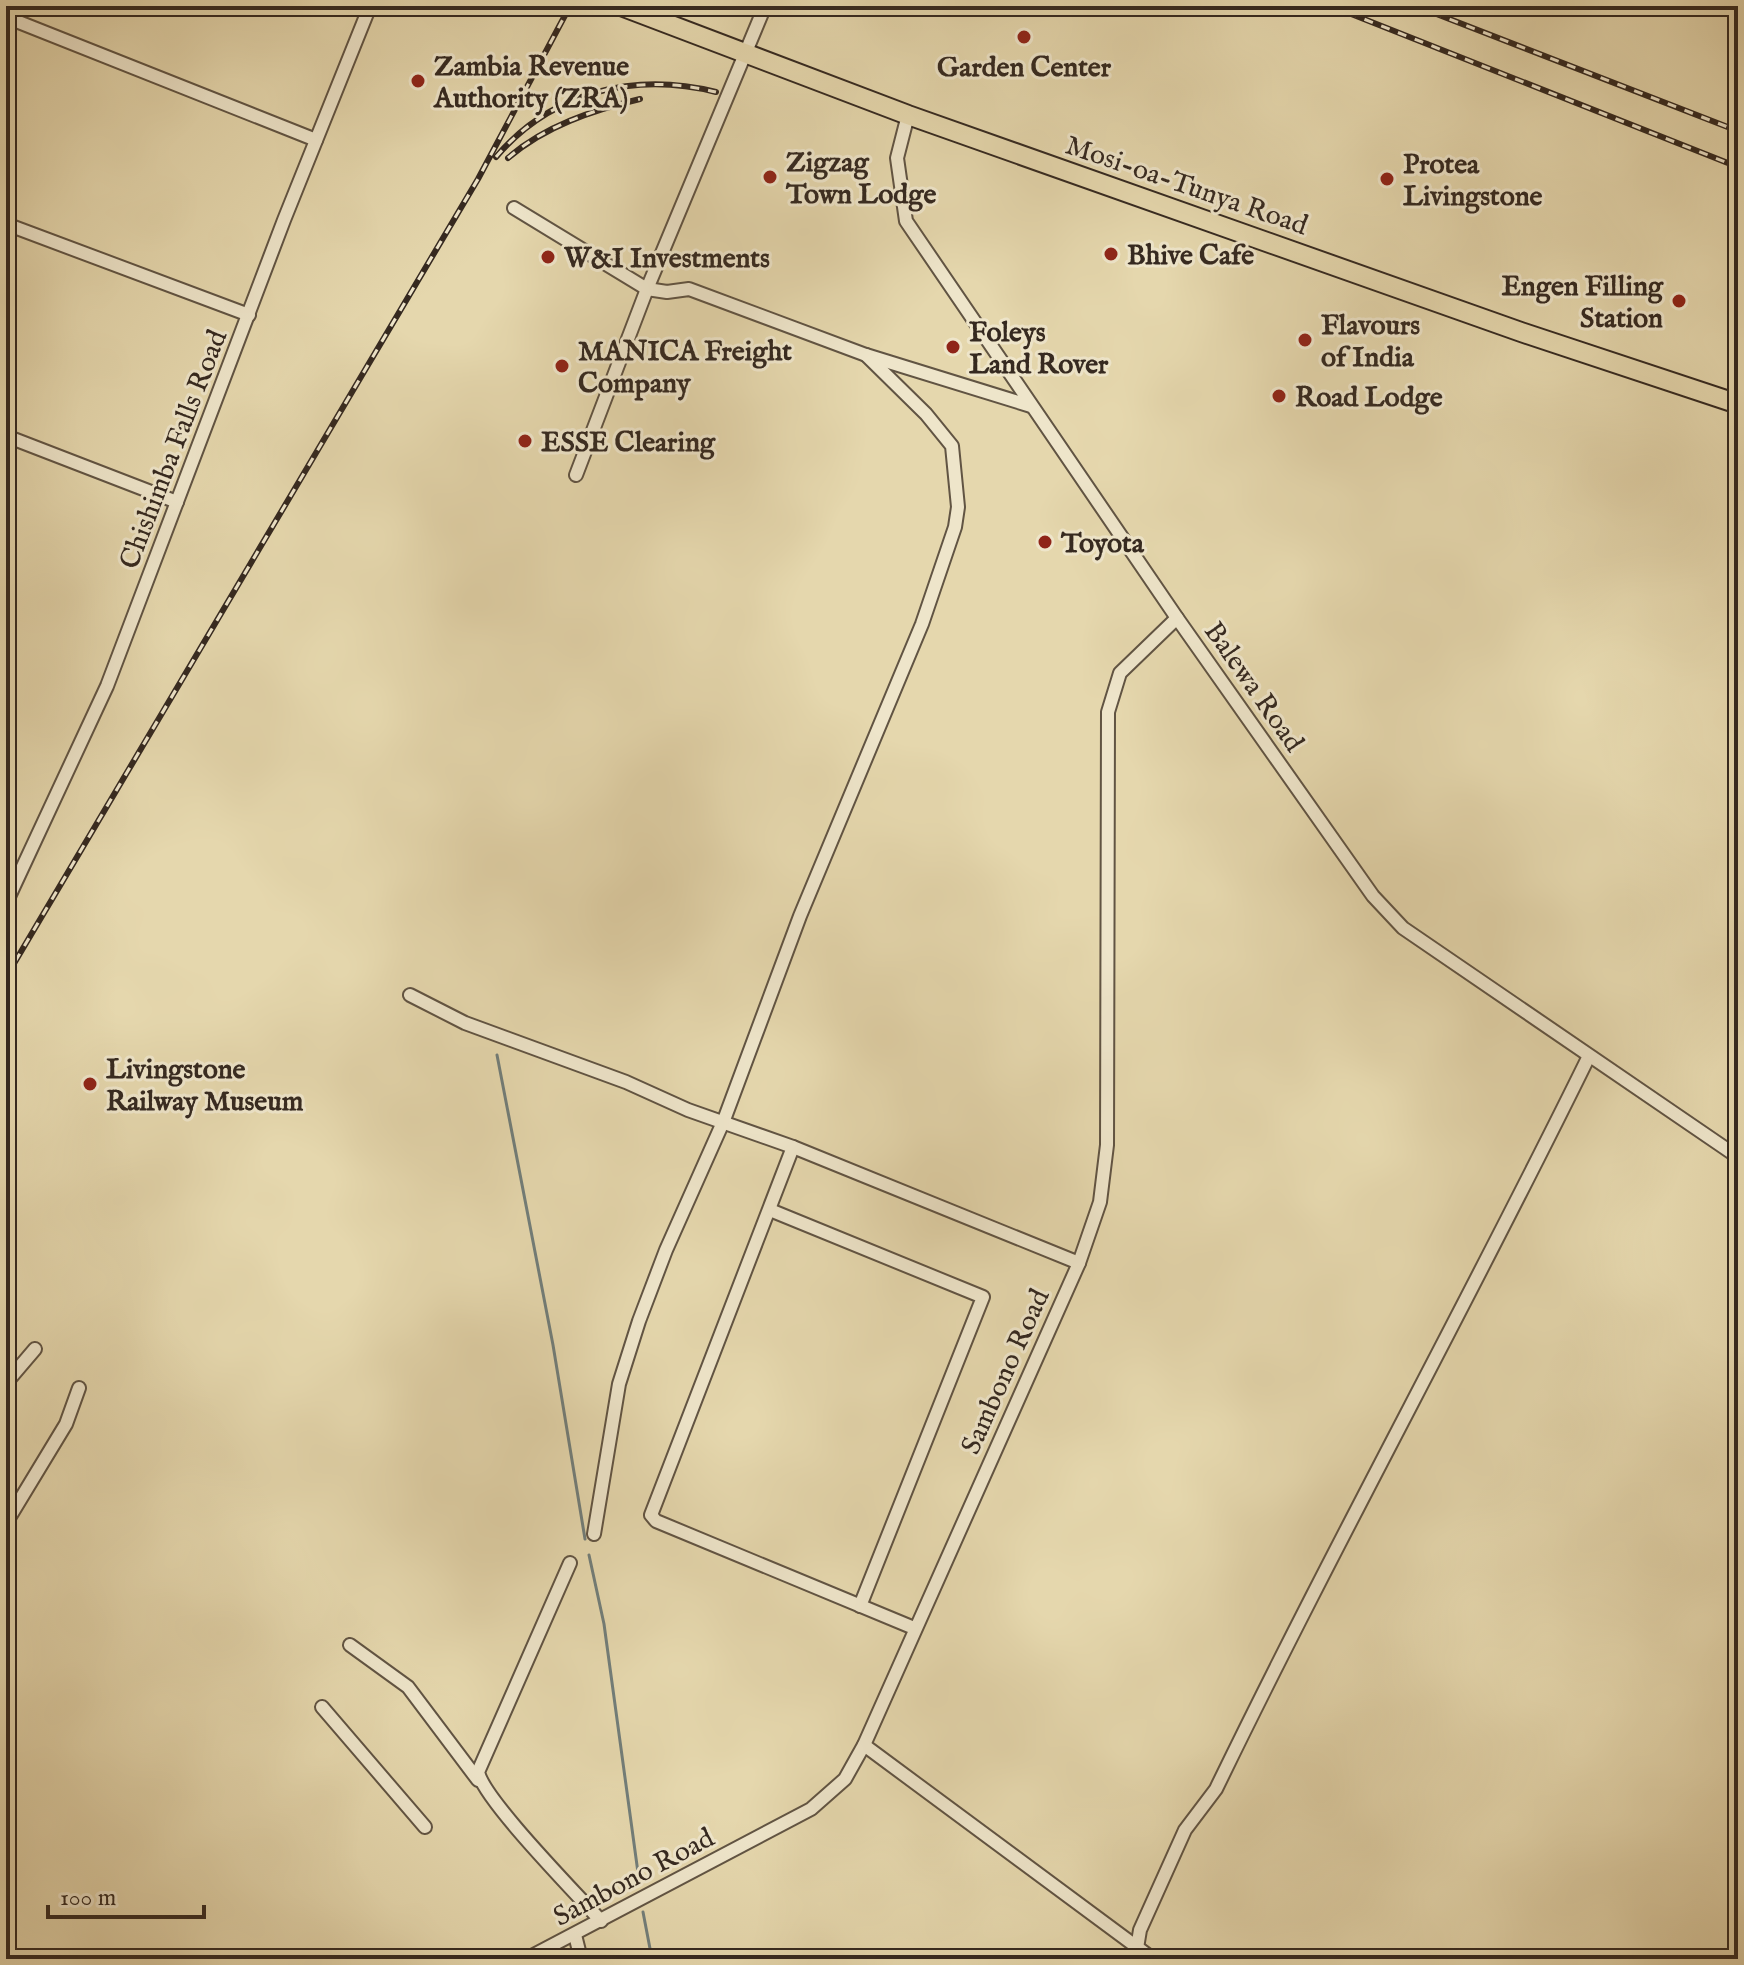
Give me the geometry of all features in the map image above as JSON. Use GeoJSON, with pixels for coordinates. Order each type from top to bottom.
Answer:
{"type":"FeatureCollection","features":[{"type":"Feature","properties":{"kind":"highway","name":"Mosi-oa-Tunya Road"},"geometry":{"type":"LineString","coordinates":[[621,6],[908,115],[1521,332],[1738,404]]}},
{"type":"Feature","properties":{"kind":"street","name":"Chishimba Falls Road"},"geometry":{"type":"LineString","coordinates":[[6,903],[107,686],[370,6]]}},
{"type":"Feature","properties":{"kind":"street"},"geometry":{"type":"LineString","coordinates":[[576,475],[647,289],[765,6]]}},
{"type":"Feature","properties":{"kind":"street"},"geometry":{"type":"LineString","coordinates":[[6,17],[316,140]]}},
{"type":"Feature","properties":{"kind":"street","name":"Balewa Road"},"geometry":{"type":"LineString","coordinates":[[908,115],[897,158],[906,221],[1177,618],[1373,896],[1403,928],[1588,1058],[1738,1157]]}},
{"type":"Feature","properties":{"kind":"street"},"geometry":{"type":"LineString","coordinates":[[514,208],[647,289],[667,292],[689,289],[866,355],[1031,406]]}},
{"type":"Feature","properties":{"kind":"street"},"geometry":{"type":"LineString","coordinates":[[6,224],[249,315]]}},
{"type":"Feature","properties":{"kind":"street"},"geometry":{"type":"LineString","coordinates":[[594,1534],[625,1362],[666,1250],[724,1120],[800,916],[922,624],[955,527],[958,507],[952,446],[926,414],[866,355]]}},
{"type":"Feature","properties":{"kind":"street"},"geometry":{"type":"LineString","coordinates":[[6,436],[177,502]]}},
{"type":"Feature","properties":{"kind":"street","name":"Sambono Road"},"geometry":{"type":"LineString","coordinates":[[526,1959],[811,1809],[845,1779],[864,1745],[1079,1263],[1100,1202],[1107,1145],[1108,712],[1120,673],[1177,618]]}},
{"type":"Feature","properties":{"kind":"street"},"geometry":{"type":"LineString","coordinates":[[410,995],[465,1023],[626,1082],[688,1110],[724,1120],[1079,1263]]}},
{"type":"Feature","properties":{"kind":"street"},"geometry":{"type":"LineString","coordinates":[[1137,1948],[1140,1930],[1185,1830],[1216,1789],[1390,1443],[1491,1255],[1588,1058]]}},
{"type":"Feature","properties":{"kind":"street"},"geometry":{"type":"LineString","coordinates":[[793,1147],[651,1515],[656,1521],[914,1628]]}},
{"type":"Feature","properties":{"kind":"street"},"geometry":{"type":"LineString","coordinates":[[770,1210],[981,1293],[983,1297],[860,1606]]}},
{"type":"Feature","properties":{"kind":"street"},"geometry":{"type":"LineString","coordinates":[[6,1383],[35,1349]]}},
{"type":"Feature","properties":{"kind":"street"},"geometry":{"type":"LineString","coordinates":[[6,1523],[66,1424],[79,1388]]}},
{"type":"Feature","properties":{"kind":"street"},"geometry":{"type":"LineString","coordinates":[[480,1783],[478,1772],[482,1761],[570,1563]]}},
{"type":"Feature","properties":{"kind":"street"},"geometry":{"type":"LineString","coordinates":[[350,1645],[408,1687],[456,1755],[601,1921]]}},
{"type":"Feature","properties":{"kind":"street"},"geometry":{"type":"LineString","coordinates":[[322,1707],[425,1827]]}},
{"type":"Feature","properties":{"kind":"street"},"geometry":{"type":"LineString","coordinates":[[864,1745],[1153,1959]]}},
{"type":"Feature","properties":{"kind":"street"},"geometry":{"type":"LineString","coordinates":[[575,1935],[581,1959]]}},
{"type":"Feature","properties":{"kind":"waterway"},"geometry":{"type":"LineString","coordinates":[[497,1055],[553,1345],[585,1539]]}},
{"type":"Feature","properties":{"kind":"waterway"},"geometry":{"type":"LineString","coordinates":[[589,1555],[604,1624],[639,1880]]}},
{"type":"Feature","properties":{"kind":"waterway"},"geometry":{"type":"LineString","coordinates":[[643,1912],[652,1959]]}},
{"type":"Feature","properties":{"kind":"railway"},"geometry":{"type":"LineString","coordinates":[[6,977],[478,179],[570,6]]}},
{"type":"Feature","properties":{"kind":"railway"},"geometry":{"type":"LineString","coordinates":[[1331,6],[1738,167]]}},
{"type":"Feature","properties":{"kind":"railway"},"geometry":{"type":"LineString","coordinates":[[1416,6],[1738,131]]}},
{"type":"Feature","properties":{"kind":"railway"},"geometry":{"type":"LineString","coordinates":[[496,157],[518,134],[543,116],[597,92],[655,84],[716,92]]}},
{"type":"Feature","properties":{"kind":"railway"},"geometry":{"type":"LineString","coordinates":[[508,158],[554,128],[605,108],[640,99]]}},
{"type":"Feature","properties":{"kind":"place","name":"Garden Center"},"geometry":{"type":"Point","coordinates":[1024,37]}},
{"type":"Feature","properties":{"kind":"place","name":"Zambia Revenue Authority (ZRA)"},"geometry":{"type":"Point","coordinates":[418,81]}},
{"type":"Feature","properties":{"kind":"place","name":"Zigzag Town Lodge"},"geometry":{"type":"Point","coordinates":[770,177]}},
{"type":"Feature","properties":{"kind":"place","name":"Protea Livingstone"},"geometry":{"type":"Point","coordinates":[1387,179]}},
{"type":"Feature","properties":{"kind":"place","name":"Bhive Cafe"},"geometry":{"type":"Point","coordinates":[1111,254]}},
{"type":"Feature","properties":{"kind":"place","name":"W&I Investments"},"geometry":{"type":"Point","coordinates":[548,257]}},
{"type":"Feature","properties":{"kind":"place","name":"Engen Filling Station"},"geometry":{"type":"Point","coordinates":[1679,301]}},
{"type":"Feature","properties":{"kind":"place","name":"Flavours of India"},"geometry":{"type":"Point","coordinates":[1305,340]}},
{"type":"Feature","properties":{"kind":"place","name":"Foleys Land Rover"},"geometry":{"type":"Point","coordinates":[953,347]}},
{"type":"Feature","properties":{"kind":"place","name":"MANICA Freight Company"},"geometry":{"type":"Point","coordinates":[562,366]}},
{"type":"Feature","properties":{"kind":"place","name":"Road Lodge"},"geometry":{"type":"Point","coordinates":[1279,396]}},
{"type":"Feature","properties":{"kind":"place","name":"ESSE Clearing"},"geometry":{"type":"Point","coordinates":[525,441]}},
{"type":"Feature","properties":{"kind":"place","name":"Toyota"},"geometry":{"type":"Point","coordinates":[1045,542]}},
{"type":"Feature","properties":{"kind":"place","name":"Livingstone Railway Museum"},"geometry":{"type":"Point","coordinates":[90,1084]}}]}
